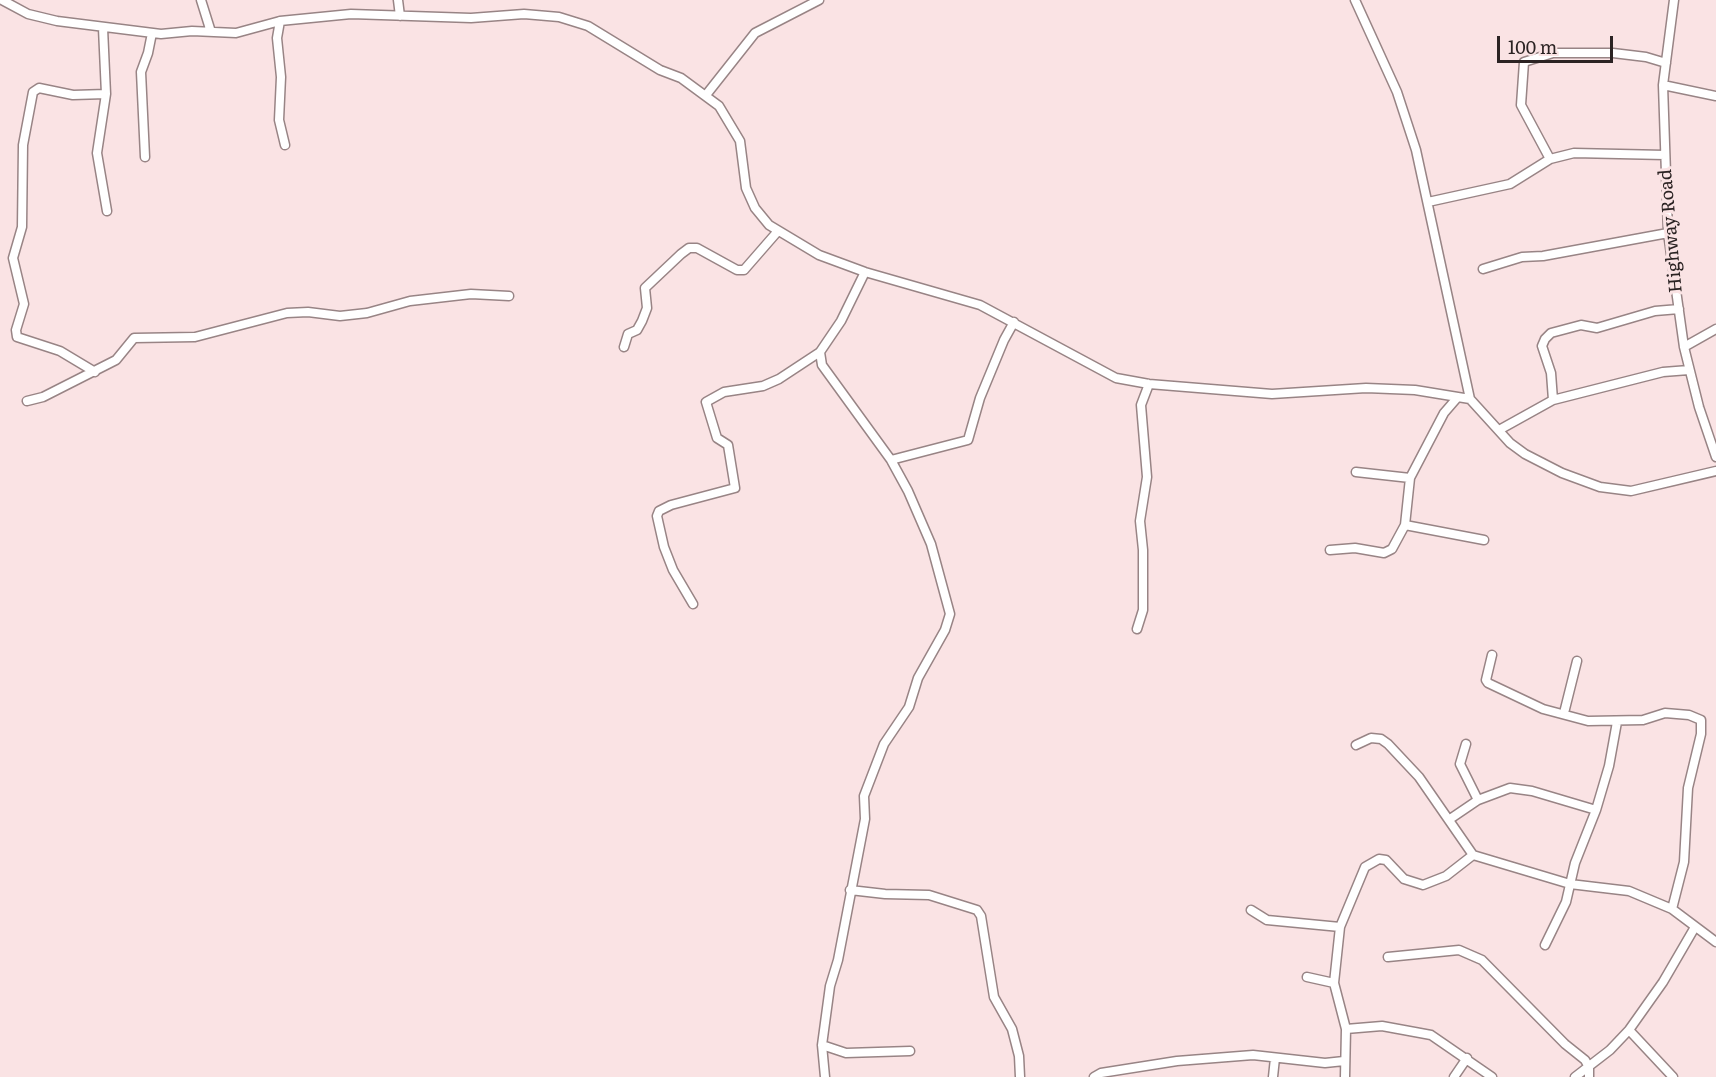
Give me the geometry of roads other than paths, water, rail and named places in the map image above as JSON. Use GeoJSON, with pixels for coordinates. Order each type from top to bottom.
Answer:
{"type":"FeatureCollection","features":[{"type":"Feature","properties":{"kind":"street"},"geometry":{"type":"LineString","coordinates":[[2,0],[28,14],[103,28],[152,33],[236,33],[280,21],[351,14],[471,18],[524,14],[559,17],[588,27],[706,95],[718,106],[740,141],[747,189],[755,208],[769,225],[819,255],[865,272],[980,305],[1116,378],[1149,384],[1272,394],[1366,388],[1415,390],[1470,399]]}},
{"type":"Feature","properties":{"kind":"street"},"geometry":{"type":"LineString","coordinates":[[201,0],[211,32]]}},
{"type":"Feature","properties":{"kind":"street"},"geometry":{"type":"LineString","coordinates":[[398,0],[400,16]]}},
{"type":"Feature","properties":{"kind":"street"},"geometry":{"type":"LineString","coordinates":[[706,95],[755,33],[819,0]]}},
{"type":"Feature","properties":{"kind":"street"},"geometry":{"type":"LineString","coordinates":[[1355,0],[1397,92],[1416,150],[1470,399],[1510,443],[1542,463],[1600,486],[1631,491],[1716,471]]}},
{"type":"Feature","properties":{"kind":"street","name":"Highway Road"},"geometry":{"type":"LineString","coordinates":[[1674,0],[1664,85],[1668,233],[1684,347],[1689,370],[1713,437],[1716,457]]}},
{"type":"Feature","properties":{"kind":"street"},"geometry":{"type":"LineString","coordinates":[[280,21],[277,38],[281,77],[279,120],[285,145]]}},
{"type":"Feature","properties":{"kind":"street"},"geometry":{"type":"LineString","coordinates":[[103,28],[106,94],[97,153],[107,211]]}},
{"type":"Feature","properties":{"kind":"street"},"geometry":{"type":"LineString","coordinates":[[145,157],[141,72],[152,33]]}},
{"type":"Feature","properties":{"kind":"street"},"geometry":{"type":"LineString","coordinates":[[1550,159],[1521,105],[1524,62],[1553,53],[1613,53],[1646,57],[1666,63]]}},
{"type":"Feature","properties":{"kind":"street"},"geometry":{"type":"LineString","coordinates":[[1664,85],[1716,96]]}},
{"type":"Feature","properties":{"kind":"street"},"geometry":{"type":"LineString","coordinates":[[96,372],[60,351],[17,337],[16,330],[24,304],[13,258],[22,227],[23,145],[33,92],[39,88],[73,95],[106,94]]}},
{"type":"Feature","properties":{"kind":"street"},"geometry":{"type":"LineString","coordinates":[[1428,202],[1510,184],[1550,159],[1574,153],[1665,156]]}},
{"type":"Feature","properties":{"kind":"street"},"geometry":{"type":"LineString","coordinates":[[624,347],[628,334],[637,330],[647,308],[645,288],[681,254],[689,248],[697,248],[737,270],[744,270],[778,231]]}},
{"type":"Feature","properties":{"kind":"street"},"geometry":{"type":"LineString","coordinates":[[1483,268],[1522,257],[1543,256],[1668,233]]}},
{"type":"Feature","properties":{"kind":"street"},"geometry":{"type":"LineString","coordinates":[[693,604],[673,570],[663,547],[657,516],[659,510],[671,505],[735,488],[728,445],[717,438],[706,402],[724,392],[763,386],[779,379],[820,352],[841,321],[865,272]]}},
{"type":"Feature","properties":{"kind":"street"},"geometry":{"type":"LineString","coordinates":[[27,401],[43,397],[96,372],[116,360],[134,338],[195,337],[287,313],[308,312],[340,316],[367,313],[410,301],[471,294],[509,296]]}},
{"type":"Feature","properties":{"kind":"street"},"geometry":{"type":"LineString","coordinates":[[1553,400],[1551,373],[1542,346],[1551,333],[1581,325],[1597,328],[1655,311],[1679,309]]}},
{"type":"Feature","properties":{"kind":"street"},"geometry":{"type":"LineString","coordinates":[[891,460],[968,440],[980,398],[996,364],[1004,339],[1014,322]]}},
{"type":"Feature","properties":{"kind":"street"},"geometry":{"type":"LineString","coordinates":[[1684,347],[1716,329]]}},
{"type":"Feature","properties":{"kind":"street"},"geometry":{"type":"LineString","coordinates":[[820,352],[822,365],[833,383],[891,460],[931,544],[950,614],[945,630],[918,678],[909,707],[884,744],[864,796],[865,819],[838,960],[830,986],[822,1045],[825,1077]]}},
{"type":"Feature","properties":{"kind":"street"},"geometry":{"type":"LineString","coordinates":[[1498,430],[1553,400],[1663,372],[1689,370]]}},
{"type":"Feature","properties":{"kind":"street"},"geometry":{"type":"LineString","coordinates":[[1137,629],[1143,610],[1143,550],[1140,521],[1147,477],[1141,405],[1149,384]]}},
{"type":"Feature","properties":{"kind":"street"},"geometry":{"type":"LineString","coordinates":[[1330,550],[1355,548],[1384,553],[1392,549],[1405,525],[1410,478],[1444,413],[1456,398]]}},
{"type":"Feature","properties":{"kind":"street"},"geometry":{"type":"LineString","coordinates":[[1356,472],[1410,478]]}},
{"type":"Feature","properties":{"kind":"street"},"geometry":{"type":"LineString","coordinates":[[1405,525],[1484,540]]}},
{"type":"Feature","properties":{"kind":"street"},"geometry":{"type":"LineString","coordinates":[[1492,655],[1486,680],[1491,686],[1543,709],[1588,721],[1643,720],[1665,713],[1689,715],[1701,720],[1701,734],[1688,788],[1684,862],[1672,909]]}},
{"type":"Feature","properties":{"kind":"street"},"geometry":{"type":"LineString","coordinates":[[1564,713],[1578,661]]}},
{"type":"Feature","properties":{"kind":"street"},"geometry":{"type":"LineString","coordinates":[[1545,945],[1566,902],[1575,863],[1596,810],[1609,766],[1617,722]]}},
{"type":"Feature","properties":{"kind":"street"},"geometry":{"type":"LineString","coordinates":[[1356,746],[1371,738],[1381,739],[1419,777],[1473,855],[1570,884],[1629,891],[1672,909],[1716,942]]}},
{"type":"Feature","properties":{"kind":"street"},"geometry":{"type":"LineString","coordinates":[[1466,744],[1460,764],[1478,800]]}},
{"type":"Feature","properties":{"kind":"street"},"geometry":{"type":"LineString","coordinates":[[1450,819],[1478,800],[1510,788],[1532,791],[1596,810]]}},
{"type":"Feature","properties":{"kind":"street"},"geometry":{"type":"LineString","coordinates":[[1345,1077],[1346,1029],[1334,983],[1340,927],[1365,867],[1378,859],[1386,860],[1404,879],[1423,885],[1446,876],[1473,855]]}},
{"type":"Feature","properties":{"kind":"street"},"geometry":{"type":"LineString","coordinates":[[850,890],[928,895],[977,910],[981,916],[994,997],[1012,1029],[1019,1056],[1020,1077]]}},
{"type":"Feature","properties":{"kind":"street"},"geometry":{"type":"LineString","coordinates":[[1251,910],[1267,920],[1340,927]]}},
{"type":"Feature","properties":{"kind":"street"},"geometry":{"type":"LineString","coordinates":[[1575,1077],[1629,1030],[1663,982],[1695,927]]}},
{"type":"Feature","properties":{"kind":"street"},"geometry":{"type":"LineString","coordinates":[[1388,957],[1459,950],[1472,954],[1482,960],[1589,1067],[1589,1077]]}},
{"type":"Feature","properties":{"kind":"street"},"geometry":{"type":"LineString","coordinates":[[1307,977],[1334,983]]}},
{"type":"Feature","properties":{"kind":"street"},"geometry":{"type":"LineString","coordinates":[[1346,1029],[1382,1026],[1431,1035],[1492,1077]]}},
{"type":"Feature","properties":{"kind":"street"},"geometry":{"type":"LineString","coordinates":[[1629,1030],[1673,1077]]}},
{"type":"Feature","properties":{"kind":"street"},"geometry":{"type":"LineString","coordinates":[[822,1045],[846,1053],[910,1051]]}},
{"type":"Feature","properties":{"kind":"street"},"geometry":{"type":"LineString","coordinates":[[1094,1077],[1101,1073],[1177,1061],[1252,1055],[1325,1063],[1344,1061]]}},
{"type":"Feature","properties":{"kind":"street"},"geometry":{"type":"LineString","coordinates":[[1273,1077],[1275,1058]]}},
{"type":"Feature","properties":{"kind":"street"},"geometry":{"type":"LineString","coordinates":[[1454,1077],[1467,1058]]}}]}
